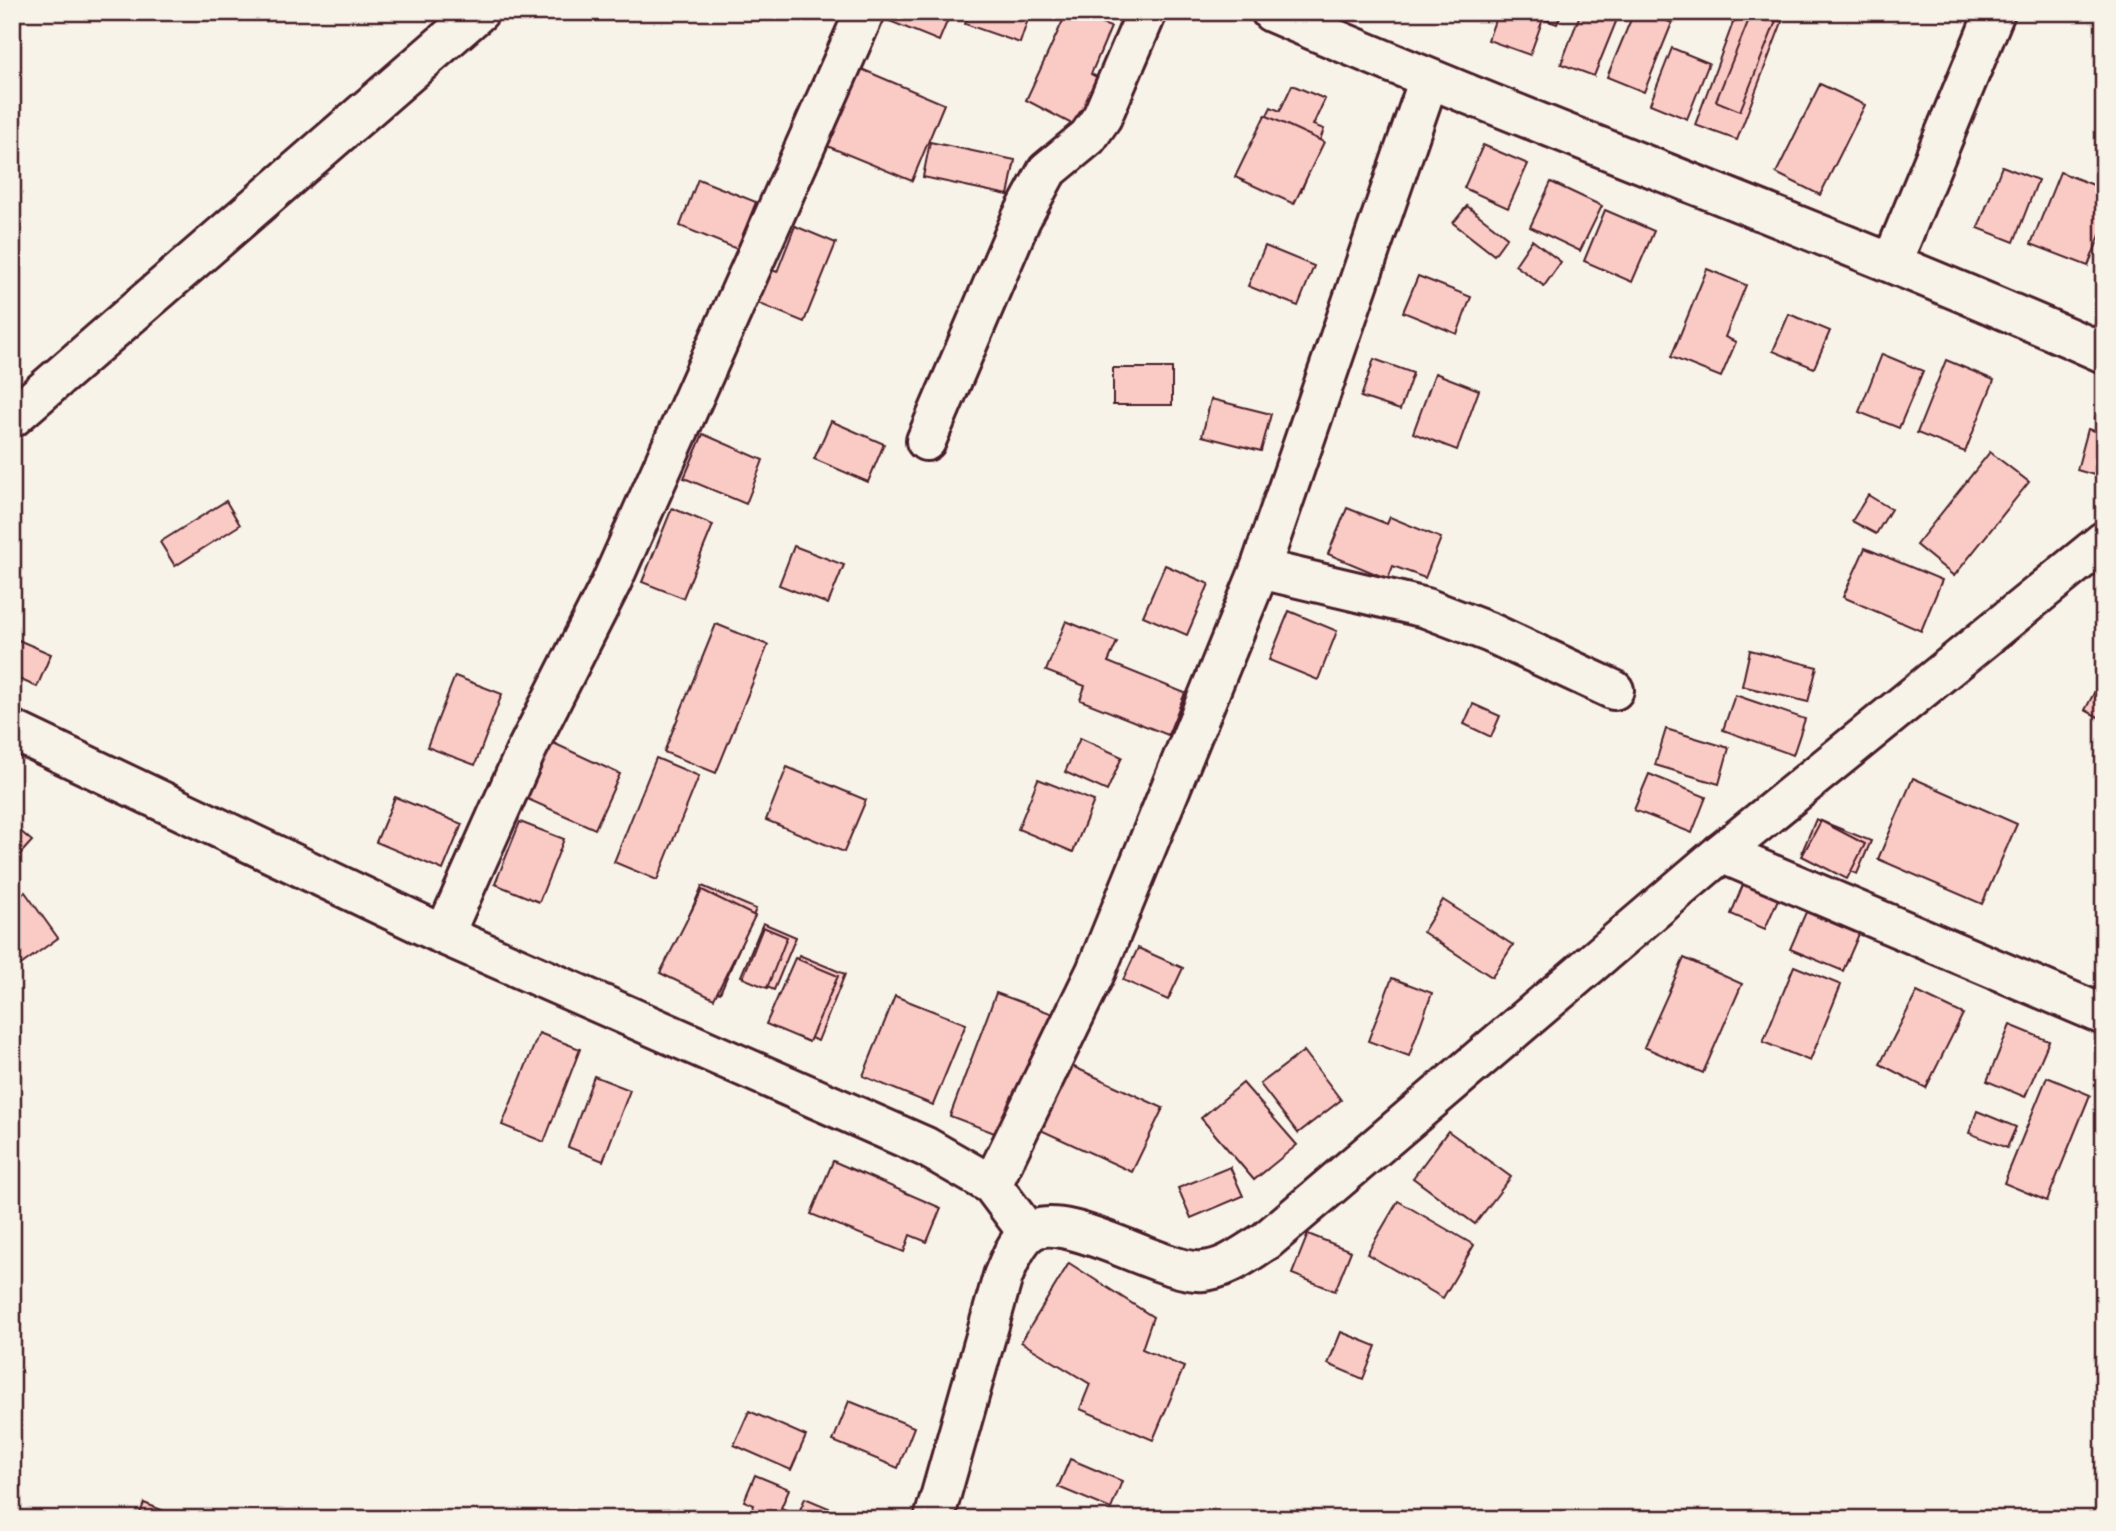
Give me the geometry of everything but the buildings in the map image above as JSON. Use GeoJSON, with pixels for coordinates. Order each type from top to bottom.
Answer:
{"type":"FeatureCollection","features":[{"type":"Feature","properties":{"kind":"street"},"geometry":{"type":"LineString","coordinates":[[12,418],[479,12]]}},
{"type":"Feature","properties":{"kind":"street"},"geometry":{"type":"LineString","coordinates":[[444,935],[526,751],[611,583],[865,12]]}},
{"type":"Feature","properties":{"kind":"street"},"geometry":{"type":"LineString","coordinates":[[926,442],[1021,219],[1047,171],[1088,137],[1102,117],[1147,12]]}},
{"type":"Feature","properties":{"kind":"street"},"geometry":{"type":"LineString","coordinates":[[1271,12],[1429,79],[1892,262],[2104,353]]}},
{"type":"Feature","properties":{"kind":"street"},"geometry":{"type":"LineString","coordinates":[[1892,262],[1995,12]]}},
{"type":"Feature","properties":{"kind":"street"},"geometry":{"type":"LineString","coordinates":[[992,1185],[1096,971],[1261,569],[1429,79]]}},
{"type":"Feature","properties":{"kind":"street"},"geometry":{"type":"LineString","coordinates":[[934,1519],[1003,1276],[1012,1255],[1028,1233],[1048,1227],[1094,1235],[1165,1264],[1201,1271],[1227,1265],[1266,1241],[1721,853],[2104,541]]}},
{"type":"Feature","properties":{"kind":"street"},"geometry":{"type":"LineString","coordinates":[[1261,569],[1426,608],[1491,633],[1614,690]]}},
{"type":"Feature","properties":{"kind":"street"},"geometry":{"type":"LineString","coordinates":[[12,730],[444,935],[926,1147],[992,1185],[1028,1233]]}},
{"type":"Feature","properties":{"kind":"street"},"geometry":{"type":"LineString","coordinates":[[1721,853],[2104,1015]]}}]}
